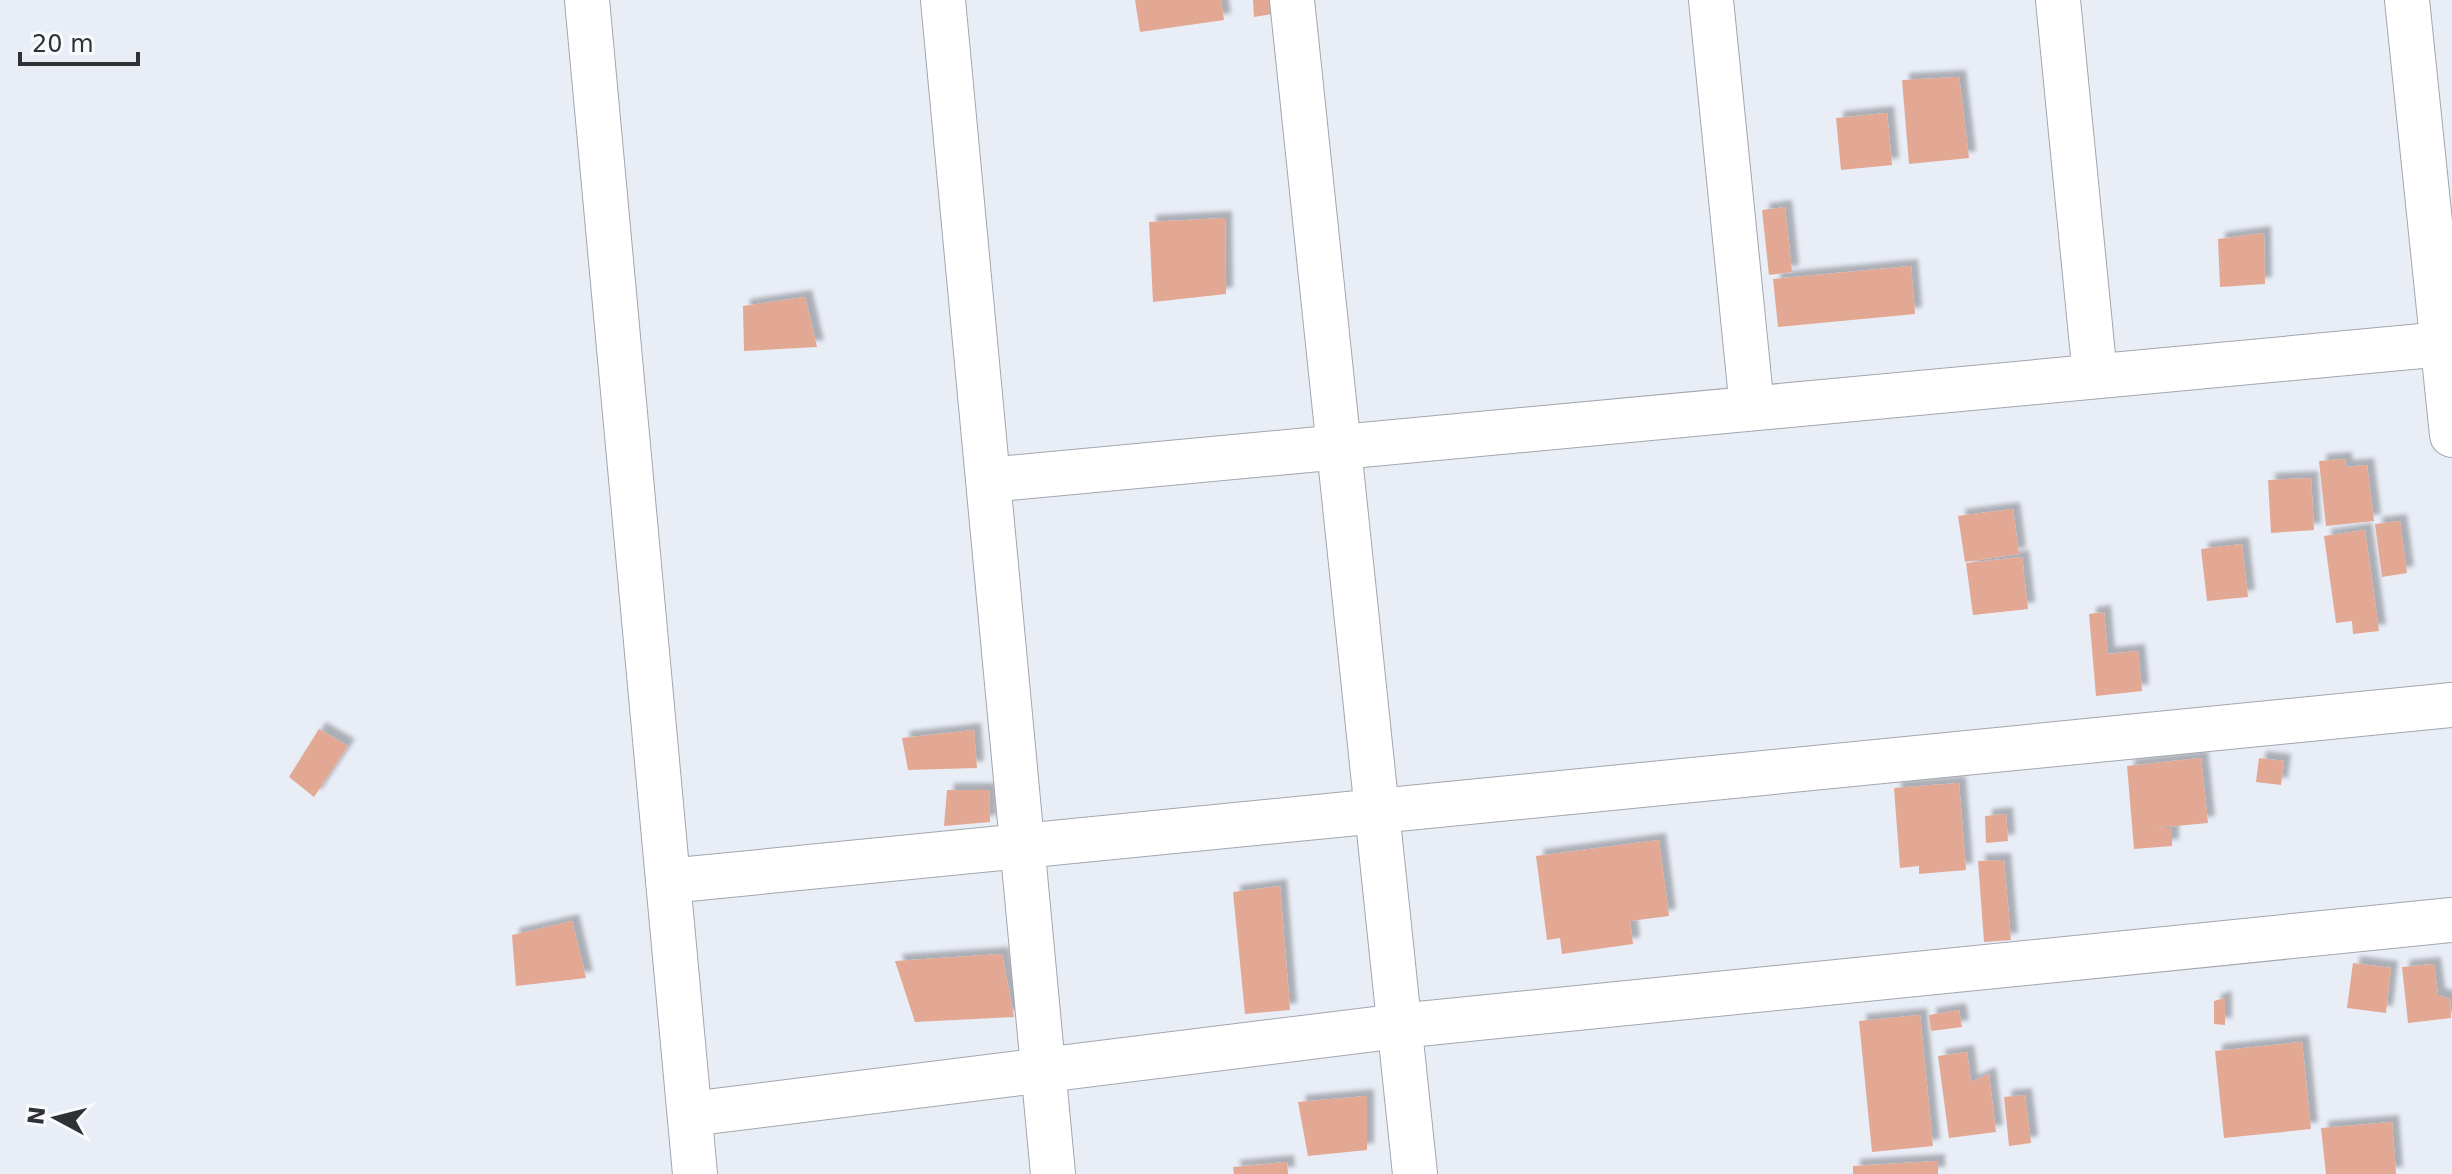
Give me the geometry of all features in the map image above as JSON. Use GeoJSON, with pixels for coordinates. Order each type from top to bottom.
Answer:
{"type":"FeatureCollection","features":[{"type":"Feature","properties":{"kind":"street"},"geometry":{"type":"LineString","coordinates":[[587,0],[695,1174]]}},
{"type":"Feature","properties":{"kind":"street"},"geometry":{"type":"LineString","coordinates":[[943,0],[1053,1174]]}},
{"type":"Feature","properties":{"kind":"street"},"geometry":{"type":"LineString","coordinates":[[1292,0],[1415,1174]]}},
{"type":"Feature","properties":{"kind":"street"},"geometry":{"type":"LineString","coordinates":[[1711,0],[1752,408]]}},
{"type":"Feature","properties":{"kind":"street"},"geometry":{"type":"LineString","coordinates":[[2058,0],[2095,376]]}},
{"type":"Feature","properties":{"kind":"street"},"geometry":{"type":"LineString","coordinates":[[2407,0],[2452,435]]}},
{"type":"Feature","properties":{"kind":"street"},"geometry":{"type":"LineString","coordinates":[[988,480],[2443,344]]}},
{"type":"Feature","properties":{"kind":"street"},"geometry":{"type":"LineString","coordinates":[[668,881],[2452,705]]}},
{"type":"Feature","properties":{"kind":"street"},"geometry":{"type":"LineString","coordinates":[[690,1114],[1399,1026],[2452,920]]}},
{"type":"Feature","properties":{"kind":"building"},"geometry":{"type":"Polygon","coordinates":[[[1135,0],[1221,0],[1224,20],[1140,32],[1135,0]]]}},
{"type":"Feature","properties":{"kind":"building"},"geometry":{"type":"Polygon","coordinates":[[[1253,0],[1271,0],[1272,14],[1254,17],[1253,0]]]}},
{"type":"Feature","properties":{"kind":"building"},"geometry":{"type":"Polygon","coordinates":[[[1959,77],[1969,158],[1909,164],[1902,80],[1959,77]]]}},
{"type":"Feature","properties":{"kind":"building"},"geometry":{"type":"Polygon","coordinates":[[[1887,113],[1892,165],[1841,170],[1836,118],[1887,113]]]}},
{"type":"Feature","properties":{"kind":"building"},"geometry":{"type":"Polygon","coordinates":[[[1785,207],[1792,272],[1769,275],[1762,210],[1785,207]]]}},
{"type":"Feature","properties":{"kind":"building"},"geometry":{"type":"Polygon","coordinates":[[[1225,218],[1226,294],[1153,302],[1149,222],[1225,218]]]}},
{"type":"Feature","properties":{"kind":"building"},"geometry":{"type":"Polygon","coordinates":[[[2264,233],[2265,284],[2220,287],[2218,239],[2264,233]]]}},
{"type":"Feature","properties":{"kind":"building"},"geometry":{"type":"Polygon","coordinates":[[[1911,266],[1915,314],[1778,327],[1773,279],[1911,266]]]}},
{"type":"Feature","properties":{"kind":"building"},"geometry":{"type":"Polygon","coordinates":[[[805,297],[817,347],[744,351],[743,306],[805,297]]]}},
{"type":"Feature","properties":{"kind":"building"},"geometry":{"type":"Polygon","coordinates":[[[2345,459],[2346,467],[2367,465],[2374,521],[2326,526],[2319,461],[2345,459]]]}},
{"type":"Feature","properties":{"kind":"building"},"geometry":{"type":"Polygon","coordinates":[[[2311,478],[2314,530],[2271,533],[2268,480],[2311,478]]]}},
{"type":"Feature","properties":{"kind":"building"},"geometry":{"type":"Polygon","coordinates":[[[2013,509],[2019,554],[1965,562],[1958,516],[2013,509]]]}},
{"type":"Feature","properties":{"kind":"building"},"geometry":{"type":"Polygon","coordinates":[[[2400,521],[2407,573],[2382,577],[2375,524],[2400,521]]]}},
{"type":"Feature","properties":{"kind":"building"},"geometry":{"type":"Polygon","coordinates":[[[2365,530],[2379,631],[2353,634],[2352,621],[2336,623],[2324,536],[2365,530]]]}},
{"type":"Feature","properties":{"kind":"building"},"geometry":{"type":"Polygon","coordinates":[[[2242,544],[2248,597],[2207,601],[2201,549],[2242,544]]]}},
{"type":"Feature","properties":{"kind":"building"},"geometry":{"type":"Polygon","coordinates":[[[2022,557],[2028,609],[1973,615],[1966,563],[2022,557]]]}},
{"type":"Feature","properties":{"kind":"building"},"geometry":{"type":"Polygon","coordinates":[[[2104,612],[2108,654],[2138,651],[2142,691],[2096,696],[2089,614],[2104,612]]]}},
{"type":"Feature","properties":{"kind":"building"},"geometry":{"type":"Polygon","coordinates":[[[319,729],[348,746],[314,797],[289,777],[319,729]]]}},
{"type":"Feature","properties":{"kind":"building"},"geometry":{"type":"Polygon","coordinates":[[[974,730],[977,768],[908,770],[902,738],[974,730]]]}},
{"type":"Feature","properties":{"kind":"building"},"geometry":{"type":"Polygon","coordinates":[[[2201,758],[2208,823],[2155,828],[2172,828],[2172,846],[2134,849],[2127,766],[2201,758]]]}},
{"type":"Feature","properties":{"kind":"building"},"geometry":{"type":"Polygon","coordinates":[[[2259,758],[2284,761],[2281,785],[2256,782],[2259,758]]]}},
{"type":"Feature","properties":{"kind":"building"},"geometry":{"type":"Polygon","coordinates":[[[1959,783],[1966,870],[1919,874],[1919,866],[1900,868],[1894,788],[1959,783]]]}},
{"type":"Feature","properties":{"kind":"building"},"geometry":{"type":"Polygon","coordinates":[[[947,790],[989,790],[990,822],[944,826],[947,790]]]}},
{"type":"Feature","properties":{"kind":"building"},"geometry":{"type":"Polygon","coordinates":[[[2006,814],[2008,841],[1986,843],[1985,816],[2006,814]]]}},
{"type":"Feature","properties":{"kind":"building"},"geometry":{"type":"Polygon","coordinates":[[[1659,840],[1669,916],[1630,921],[1633,944],[1562,954],[1560,938],[1547,940],[1536,856],[1659,840]]]}},
{"type":"Feature","properties":{"kind":"building"},"geometry":{"type":"Polygon","coordinates":[[[2004,860],[2011,940],[1984,942],[1978,861],[2004,860]]]}},
{"type":"Feature","properties":{"kind":"building"},"geometry":{"type":"Polygon","coordinates":[[[1280,886],[1290,1010],[1245,1014],[1233,892],[1280,886]]]}},
{"type":"Feature","properties":{"kind":"building"},"geometry":{"type":"Polygon","coordinates":[[[572,921],[586,978],[516,986],[512,935],[572,921]]]}},
{"type":"Feature","properties":{"kind":"building"},"geometry":{"type":"Polygon","coordinates":[[[1002,954],[1014,1017],[915,1022],[895,961],[1002,954]]]}},
{"type":"Feature","properties":{"kind":"building"},"geometry":{"type":"Polygon","coordinates":[[[2353,963],[2391,968],[2386,1013],[2347,1008],[2353,963]]]}},
{"type":"Feature","properties":{"kind":"building"},"geometry":{"type":"Polygon","coordinates":[[[2434,964],[2438,995],[2450,999],[2451,1018],[2408,1023],[2402,967],[2434,964]]]}},
{"type":"Feature","properties":{"kind":"building"},"geometry":{"type":"Polygon","coordinates":[[[2225,998],[2225,1025],[2214,1024],[2214,1001],[2225,998]]]}},
{"type":"Feature","properties":{"kind":"building"},"geometry":{"type":"Polygon","coordinates":[[[1959,1010],[1962,1027],[1931,1031],[1929,1015],[1959,1010]]]}},
{"type":"Feature","properties":{"kind":"building"},"geometry":{"type":"Polygon","coordinates":[[[1920,1015],[1933,1146],[1872,1152],[1859,1021],[1920,1015]]]}},
{"type":"Feature","properties":{"kind":"building"},"geometry":{"type":"Polygon","coordinates":[[[2302,1042],[2311,1129],[2224,1138],[2215,1051],[2302,1042]]]}},
{"type":"Feature","properties":{"kind":"building"},"geometry":{"type":"Polygon","coordinates":[[[1967,1052],[1971,1082],[1989,1074],[1996,1132],[1949,1138],[1938,1056],[1967,1052]]]}},
{"type":"Feature","properties":{"kind":"building"},"geometry":{"type":"Polygon","coordinates":[[[2025,1095],[2031,1143],[2009,1146],[2004,1097],[2025,1095]]]}},
{"type":"Feature","properties":{"kind":"building"},"geometry":{"type":"Polygon","coordinates":[[[1367,1096],[1367,1150],[1308,1156],[1298,1102],[1367,1096]]]}},
{"type":"Feature","properties":{"kind":"building"},"geometry":{"type":"Polygon","coordinates":[[[2392,1122],[2396,1174],[2326,1174],[2321,1128],[2392,1122]]]}},
{"type":"Feature","properties":{"kind":"building"},"geometry":{"type":"Polygon","coordinates":[[[1938,1161],[1938,1174],[1853,1174],[1853,1166],[1938,1161]]]}},
{"type":"Feature","properties":{"kind":"building"},"geometry":{"type":"Polygon","coordinates":[[[1287,1162],[1288,1174],[1234,1174],[1233,1167],[1287,1162]]]}}]}
